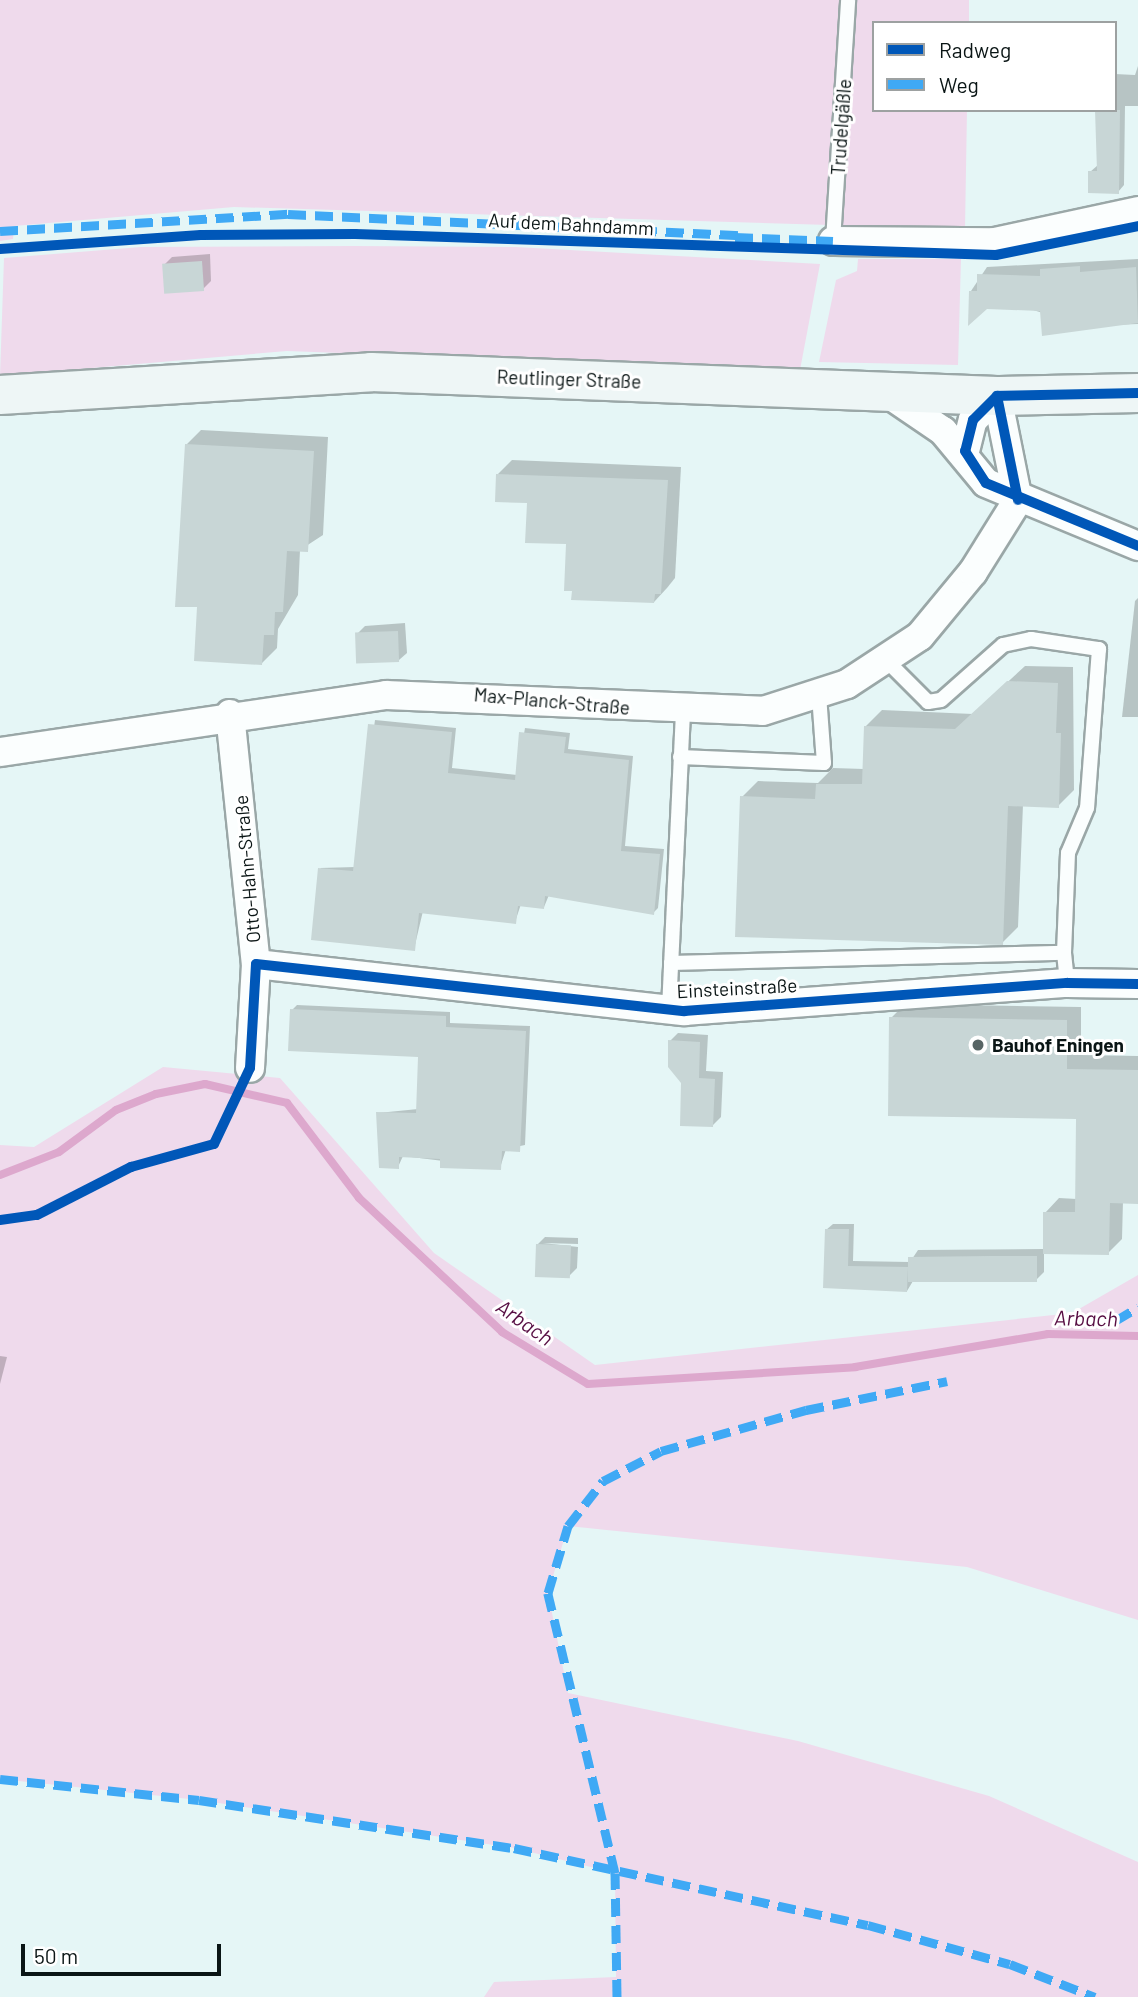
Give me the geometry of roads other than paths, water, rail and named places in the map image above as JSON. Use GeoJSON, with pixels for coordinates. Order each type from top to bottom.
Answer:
{"type":"FeatureCollection","features":[{"type":"Feature","properties":{"kind":"main road","name":"Reutlinger Straße"},"geometry":{"type":"LineString","coordinates":[[0,395],[371,372],[887,393],[997,396],[1138,393]]}},
{"type":"Feature","properties":{"kind":"street"},"geometry":{"type":"LineString","coordinates":[[833,241],[995,242],[1138,211]]}},
{"type":"Feature","properties":{"kind":"street"},"geometry":{"type":"LineString","coordinates":[[887,393],[965,451],[986,483],[1018,500],[1138,546]]}},
{"type":"Feature","properties":{"kind":"street"},"geometry":{"type":"LineString","coordinates":[[965,451],[972,420],[997,396]]}},
{"type":"Feature","properties":{"kind":"street"},"geometry":{"type":"LineString","coordinates":[[997,396],[1018,500]]}},
{"type":"Feature","properties":{"kind":"street","name":"Max-Planck-Straße"},"geometry":{"type":"LineString","coordinates":[[0,752],[230,714],[430,693],[683,712],[763,712],[819,695],[887,661],[947,607],[1018,500]]}},
{"type":"Feature","properties":{"kind":"street","name":"Otto-Hahn-Straße"},"geometry":{"type":"LineString","coordinates":[[230,714],[256,964],[250,1068]]}},
{"type":"Feature","properties":{"kind":"street","name":"Einsteinstraße"},"geometry":{"type":"LineString","coordinates":[[256,964],[669,1009],[1067,983],[1138,984]]}},
{"type":"Feature","properties":{"kind":"lane","name":"Trudelgäßle"},"geometry":{"type":"LineString","coordinates":[[833,241],[848,0]]}},
{"type":"Feature","properties":{"kind":"lane"},"geometry":{"type":"LineString","coordinates":[[887,661],[928,702],[941,700],[1003,645],[1031,639],[1088,642],[1099,649],[1087,808],[1068,853],[1064,953],[1067,983]]}},
{"type":"Feature","properties":{"kind":"lane"},"geometry":{"type":"LineString","coordinates":[[680,757],[824,763],[819,695]]}},
{"type":"Feature","properties":{"kind":"lane"},"geometry":{"type":"LineString","coordinates":[[669,1009],[683,712]]}},
{"type":"Feature","properties":{"kind":"lane"},"geometry":{"type":"LineString","coordinates":[[671,963],[1064,953]]}},
{"type":"Feature","properties":{"kind":"waterway","name":"Arbach"},"geometry":{"type":"LineString","coordinates":[[0,1175],[59,1152],[116,1110],[156,1094],[205,1084],[287,1103],[359,1198],[502,1332],[588,1384],[855,1367],[1048,1334],[1138,1336]]}},
{"type":"Feature","properties":{"kind":"place","name":"Bauhof Eningen"},"geometry":{"type":"Point","coordinates":[978,1045]}}]}
